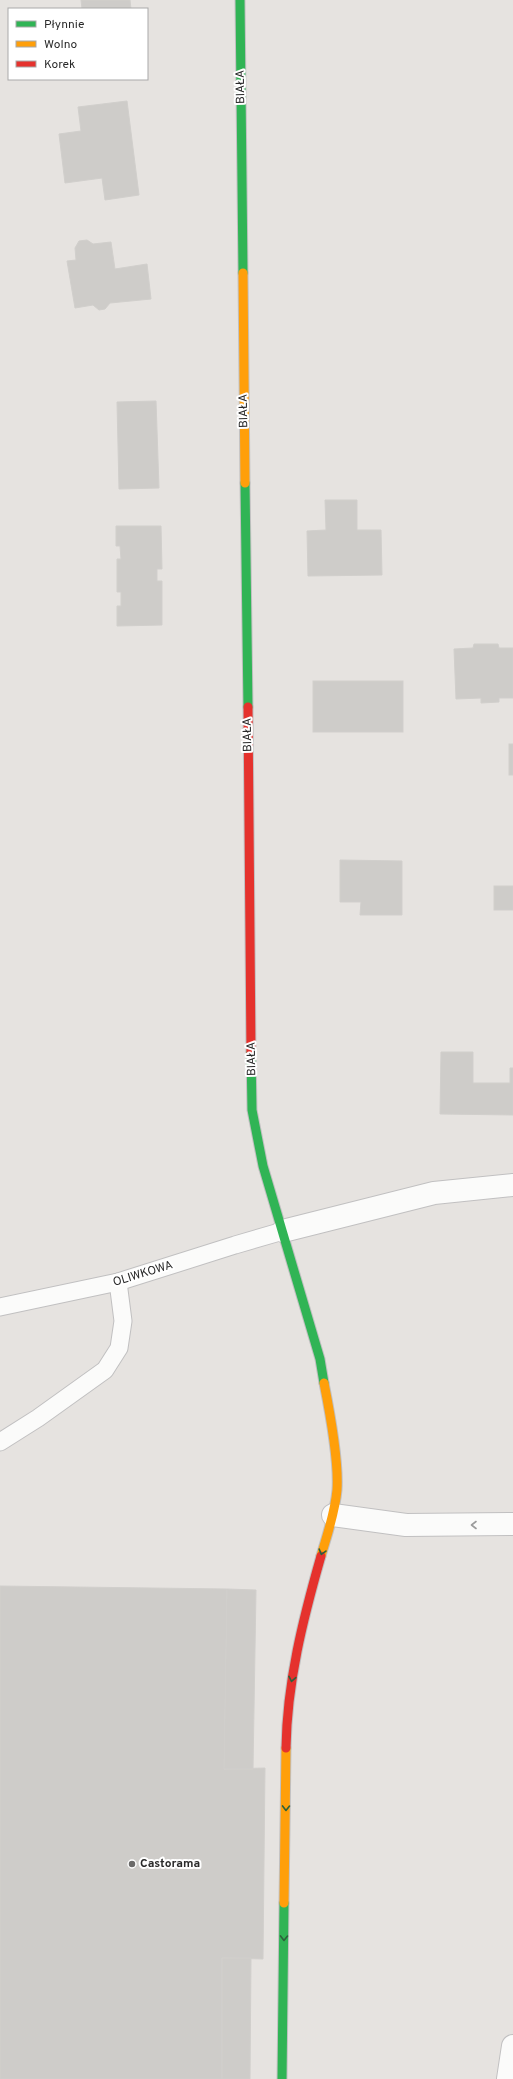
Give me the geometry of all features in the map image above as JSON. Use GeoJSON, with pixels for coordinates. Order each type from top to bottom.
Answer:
{"type":"FeatureCollection","features":[{"type":"Feature","properties":{"kind":"street","name":"BIAŁA"},"geometry":{"type":"LineString","coordinates":[[240,0],[252,1110],[263,1166],[320,1359],[331,1418],[337,1489],[333,1515],[308,1601],[290,1684],[286,1729],[282,2079]]}},
{"type":"Feature","properties":{"kind":"street"},"geometry":{"type":"LineString","coordinates":[[283,1231],[434,1193],[513,1185]]}},
{"type":"Feature","properties":{"kind":"street"},"geometry":{"type":"LineString","coordinates":[[333,1515],[406,1525],[513,1524]]}},
{"type":"Feature","properties":{"kind":"street"},"geometry":{"type":"LineString","coordinates":[[508,2079],[513,2046]]}},
{"type":"Feature","properties":{"kind":"lane","name":"OLIWKOWA"},"geometry":{"type":"LineString","coordinates":[[0,1307],[118,1282],[283,1231]]}},
{"type":"Feature","properties":{"kind":"lane"},"geometry":{"type":"LineString","coordinates":[[0,1442],[38,1418],[105,1370],[119,1348],[123,1321],[118,1282]]}},
{"type":"Feature","properties":{"kind":"building"},"geometry":{"type":"Polygon","coordinates":[[[81,0],[130,0],[131,8],[82,8],[81,0]]]}},
{"type":"Feature","properties":{"kind":"building"},"geometry":{"type":"Polygon","coordinates":[[[127,101],[139,195],[105,200],[102,178],[65,183],[59,134],[81,131],[78,107],[127,101]]]}},
{"type":"Feature","properties":{"kind":"building"},"geometry":{"type":"Polygon","coordinates":[[[87,240],[93,244],[111,242],[115,269],[147,264],[151,299],[110,303],[105,309],[99,310],[93,305],[75,308],[67,261],[76,260],[75,248],[79,241],[87,240]]]}},
{"type":"Feature","properties":{"kind":"building"},"geometry":{"type":"Polygon","coordinates":[[[156,401],[159,488],[119,489],[117,402],[156,401]]]}},
{"type":"Feature","properties":{"kind":"building"},"geometry":{"type":"Polygon","coordinates":[[[325,500],[357,500],[357,530],[381,530],[382,575],[308,576],[307,531],[326,530],[325,500]]]}},
{"type":"Feature","properties":{"kind":"building"},"geometry":{"type":"Polygon","coordinates":[[[116,526],[161,526],[162,569],[157,569],[157,581],[162,581],[162,625],[117,626],[117,606],[121,606],[121,592],[117,592],[117,559],[121,559],[120,546],[116,546],[116,526]]]}},
{"type":"Feature","properties":{"kind":"building"},"geometry":{"type":"Polygon","coordinates":[[[474,644],[498,644],[499,648],[513,648],[513,698],[499,698],[499,702],[481,703],[481,698],[456,699],[454,649],[473,648],[474,644]]]}},
{"type":"Feature","properties":{"kind":"building"},"geometry":{"type":"Polygon","coordinates":[[[313,681],[403,681],[403,732],[313,732],[313,681]]]}},
{"type":"Feature","properties":{"kind":"building"},"geometry":{"type":"Polygon","coordinates":[[[509,744],[513,744],[513,775],[509,775],[509,744]]]}},
{"type":"Feature","properties":{"kind":"building"},"geometry":{"type":"Polygon","coordinates":[[[340,860],[402,861],[402,915],[360,915],[361,902],[340,902],[340,860]]]}},
{"type":"Feature","properties":{"kind":"building"},"geometry":{"type":"Polygon","coordinates":[[[494,886],[513,886],[513,910],[494,910],[494,886]]]}},
{"type":"Feature","properties":{"kind":"building"},"geometry":{"type":"Polygon","coordinates":[[[441,1052],[473,1052],[473,1083],[510,1083],[510,1068],[513,1068],[513,1115],[440,1114],[441,1052]]]}},
{"type":"Feature","properties":{"kind":"building","name":"Castorama"},"geometry":{"type":"Polygon","coordinates":[[[0,1586],[227,1589],[224,1769],[265,1768],[263,1959],[222,1958],[222,2079],[0,2079],[0,1586]]]}},
{"type":"Feature","properties":{"kind":"building"},"geometry":{"type":"Polygon","coordinates":[[[227,1589],[256,1590],[253,1769],[224,1769],[227,1589]]]}},
{"type":"Feature","properties":{"kind":"building"},"geometry":{"type":"Polygon","coordinates":[[[222,1958],[251,1958],[250,2079],[222,2079],[222,1958]]]}},
{"type":"Feature","properties":{"kind":"traffic: fast"},"geometry":{"type":"LineString","coordinates":[[240,0],[243,273]]}},
{"type":"Feature","properties":{"kind":"traffic: fast"},"geometry":{"type":"LineString","coordinates":[[245,483],[248,707]]}},
{"type":"Feature","properties":{"kind":"traffic: fast"},"geometry":{"type":"LineString","coordinates":[[251,1052],[252,1110],[263,1166],[320,1359],[324,1383]]}},
{"type":"Feature","properties":{"kind":"traffic: fast"},"geometry":{"type":"LineString","coordinates":[[282,2079],[284,1903]]}},
{"type":"Feature","properties":{"kind":"traffic: slow"},"geometry":{"type":"LineString","coordinates":[[243,273],[245,483]]}},
{"type":"Feature","properties":{"kind":"traffic: slow"},"geometry":{"type":"LineString","coordinates":[[321,1556],[330,1524],[337,1490],[337,1465],[334,1436],[324,1383]]}},
{"type":"Feature","properties":{"kind":"traffic: slow"},"geometry":{"type":"LineString","coordinates":[[284,1903],[286,1748]]}},
{"type":"Feature","properties":{"kind":"traffic: jam"},"geometry":{"type":"LineString","coordinates":[[248,707],[251,1052]]}},
{"type":"Feature","properties":{"kind":"traffic: jam"},"geometry":{"type":"LineString","coordinates":[[286,1748],[289,1699],[297,1651],[321,1556]]}},
{"type":"Feature","properties":{"kind":"place","name":"Castorama"},"geometry":{"type":"Point","coordinates":[132,1864]}}]}
